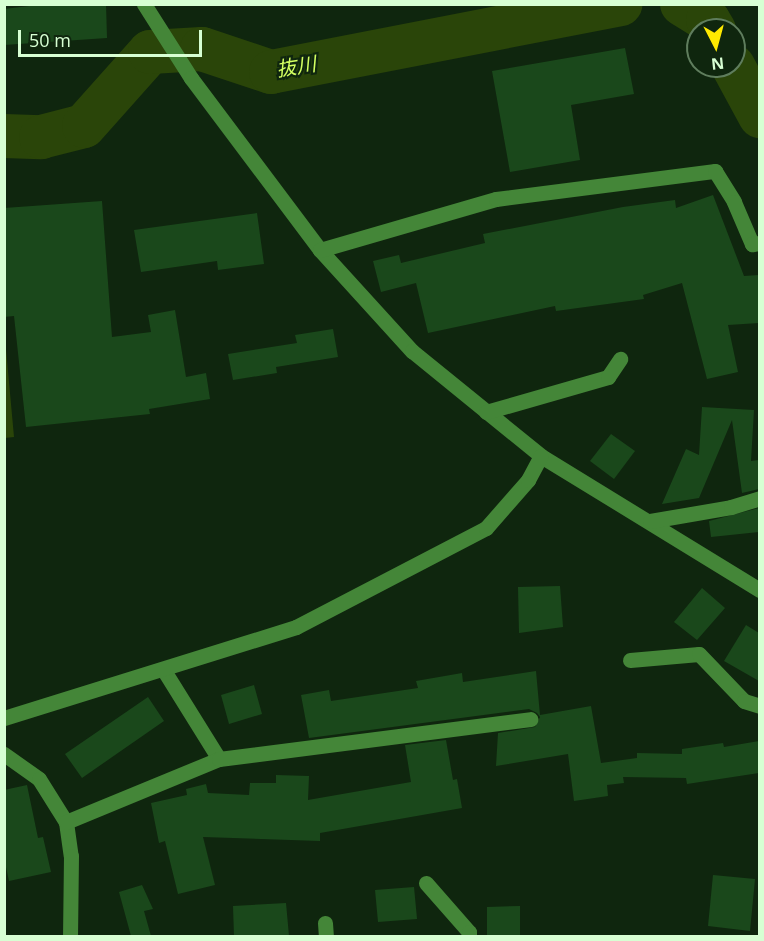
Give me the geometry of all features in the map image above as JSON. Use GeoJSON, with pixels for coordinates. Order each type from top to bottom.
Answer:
{"type":"FeatureCollection","features":[{"type":"Feature","properties":{"kind":"street"},"geometry":{"type":"LineString","coordinates":[[144,4],[191,78],[320,250],[412,351],[541,456],[759,590]]}},
{"type":"Feature","properties":{"kind":"street"},"geometry":{"type":"LineString","coordinates":[[320,250],[496,199],[715,171],[734,202],[752,244],[759,243]]}},
{"type":"Feature","properties":{"kind":"street"},"geometry":{"type":"LineString","coordinates":[[486,412],[608,377],[620,359]]}},
{"type":"Feature","properties":{"kind":"street"},"geometry":{"type":"LineString","coordinates":[[4,718],[296,627],[486,528],[528,480],[541,456]]}},
{"type":"Feature","properties":{"kind":"street"},"geometry":{"type":"LineString","coordinates":[[650,521],[731,507],[759,498]]}},
{"type":"Feature","properties":{"kind":"street"},"geometry":{"type":"LineString","coordinates":[[630,660],[699,654],[744,701],[759,706]]}},
{"type":"Feature","properties":{"kind":"street"},"geometry":{"type":"LineString","coordinates":[[163,669],[219,759]]}},
{"type":"Feature","properties":{"kind":"street"},"geometry":{"type":"LineString","coordinates":[[66,822],[219,759],[530,719]]}},
{"type":"Feature","properties":{"kind":"street"},"geometry":{"type":"LineString","coordinates":[[4,754],[39,778],[66,822],[71,856],[70,936]]}},
{"type":"Feature","properties":{"kind":"street"},"geometry":{"type":"LineString","coordinates":[[426,883],[469,932],[469,936]]}},
{"type":"Feature","properties":{"kind":"shaded area"},"geometry":{"type":"Polygon","coordinates":[[[5,338],[14,437],[4,438],[5,338]]]}},
{"type":"Feature","properties":{"kind":"building"},"geometry":{"type":"Polygon","coordinates":[[[46,4],[106,4],[107,38],[4,45],[4,9],[46,4]]]}},
{"type":"Feature","properties":{"kind":"building"},"geometry":{"type":"Polygon","coordinates":[[[625,48],[634,94],[571,105],[580,160],[510,172],[492,71],[625,48]]]}},
{"type":"Feature","properties":{"kind":"building"},"geometry":{"type":"Polygon","coordinates":[[[713,195],[744,276],[759,275],[759,323],[728,325],[738,372],[707,379],[682,283],[643,295],[644,299],[556,311],[555,306],[428,333],[416,283],[381,292],[373,261],[399,255],[401,263],[485,243],[483,234],[623,207],[675,200],[676,208],[713,195]]]}},
{"type":"Feature","properties":{"kind":"building"},"geometry":{"type":"Polygon","coordinates":[[[102,201],[112,337],[151,332],[148,315],[175,310],[186,377],[206,373],[210,399],[149,409],[150,414],[26,427],[14,316],[4,317],[4,208],[102,201]]]}},
{"type":"Feature","properties":{"kind":"building"},"geometry":{"type":"Polygon","coordinates":[[[257,213],[264,264],[218,270],[217,261],[141,272],[134,230],[257,213]]]}},
{"type":"Feature","properties":{"kind":"building"},"geometry":{"type":"Polygon","coordinates":[[[333,329],[338,357],[276,367],[277,373],[233,380],[228,354],[297,343],[295,335],[333,329]]]}},
{"type":"Feature","properties":{"kind":"building"},"geometry":{"type":"Polygon","coordinates":[[[702,407],[754,410],[751,461],[759,460],[759,489],[742,493],[732,420],[699,498],[662,504],[686,449],[699,455],[702,407]]]}},
{"type":"Feature","properties":{"kind":"building"},"geometry":{"type":"Polygon","coordinates":[[[611,434],[635,451],[614,479],[590,461],[611,434]]]}},
{"type":"Feature","properties":{"kind":"building"},"geometry":{"type":"Polygon","coordinates":[[[759,508],[759,532],[711,537],[709,521],[759,508]]]}},
{"type":"Feature","properties":{"kind":"building"},"geometry":{"type":"Polygon","coordinates":[[[560,586],[563,627],[519,633],[518,587],[560,586]]]}},
{"type":"Feature","properties":{"kind":"building"},"geometry":{"type":"Polygon","coordinates":[[[702,588],[725,608],[697,640],[674,622],[702,588]]]}},
{"type":"Feature","properties":{"kind":"building"},"geometry":{"type":"Polygon","coordinates":[[[746,625],[759,633],[759,681],[724,661],[746,625]]]}},
{"type":"Feature","properties":{"kind":"building"},"geometry":{"type":"Polygon","coordinates":[[[536,671],[540,715],[591,706],[601,763],[637,758],[637,753],[682,754],[682,749],[723,743],[724,747],[759,741],[759,773],[687,784],[686,778],[623,777],[624,783],[607,785],[608,796],[574,801],[568,754],[496,766],[498,733],[535,727],[540,717],[529,709],[309,738],[301,695],[329,690],[331,701],[418,688],[416,681],[462,673],[463,682],[536,671]]]}},
{"type":"Feature","properties":{"kind":"building"},"geometry":{"type":"Polygon","coordinates":[[[254,685],[262,714],[229,724],[221,695],[254,685]]]}},
{"type":"Feature","properties":{"kind":"building"},"geometry":{"type":"Polygon","coordinates":[[[148,697],[164,721],[82,778],[65,754],[148,697]]]}},
{"type":"Feature","properties":{"kind":"building"},"geometry":{"type":"Polygon","coordinates":[[[446,740],[453,780],[457,779],[462,808],[320,833],[320,841],[203,837],[215,885],[178,894],[165,841],[159,843],[151,803],[187,795],[186,789],[206,784],[208,793],[249,795],[250,783],[276,783],[276,775],[309,776],[308,800],[411,782],[405,745],[446,740]]]}},
{"type":"Feature","properties":{"kind":"building"},"geometry":{"type":"Polygon","coordinates":[[[27,785],[38,838],[43,837],[51,872],[9,881],[4,858],[4,790],[27,785]]]}},
{"type":"Feature","properties":{"kind":"building"},"geometry":{"type":"Polygon","coordinates":[[[713,875],[755,879],[750,931],[708,926],[713,875]]]}},
{"type":"Feature","properties":{"kind":"building"},"geometry":{"type":"Polygon","coordinates":[[[142,885],[153,909],[144,911],[151,936],[131,936],[119,892],[142,885]]]}},
{"type":"Feature","properties":{"kind":"building"},"geometry":{"type":"Polygon","coordinates":[[[414,887],[417,919],[378,922],[375,890],[414,887]]]}},
{"type":"Feature","properties":{"kind":"building"},"geometry":{"type":"Polygon","coordinates":[[[286,903],[289,936],[234,936],[233,906],[286,903]]]}},
{"type":"Feature","properties":{"kind":"building"},"geometry":{"type":"Polygon","coordinates":[[[520,906],[520,936],[487,936],[487,907],[520,906]]]}},
{"type":"Feature","properties":{"kind":"waterway","name":"抜川"},"geometry":{"type":"LineString","coordinates":[[4,136],[41,137],[84,126],[150,52],[202,49],[271,72],[620,4]]}},
{"type":"Feature","properties":{"kind":"waterway","name":"抜川"},"geometry":{"type":"LineString","coordinates":[[682,4],[705,18]]}},
{"type":"Feature","properties":{"kind":"waterway","name":"抜川"},"geometry":{"type":"LineString","coordinates":[[739,78],[760,116]]}}]}
